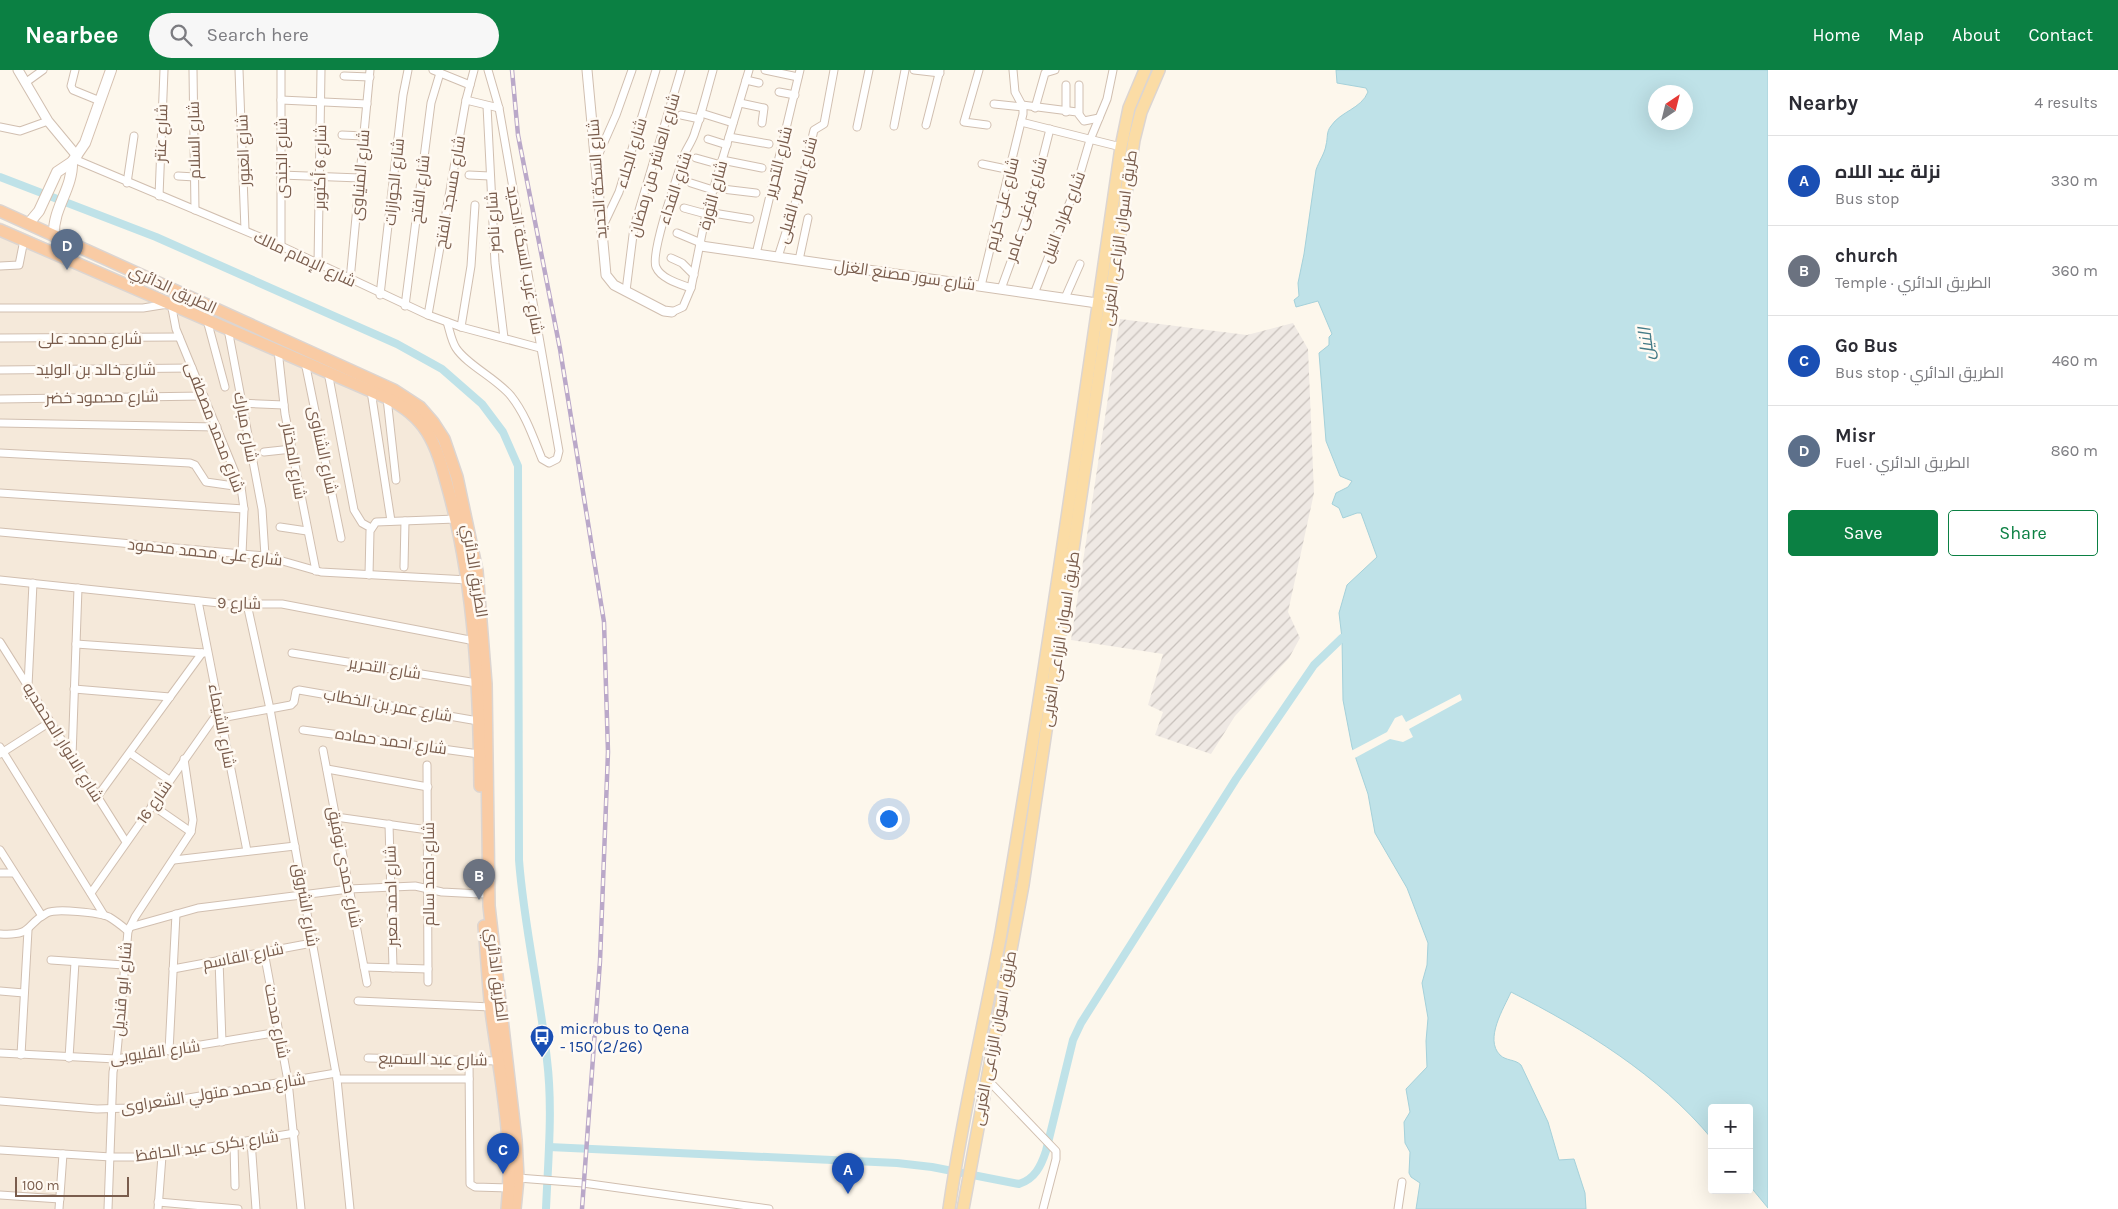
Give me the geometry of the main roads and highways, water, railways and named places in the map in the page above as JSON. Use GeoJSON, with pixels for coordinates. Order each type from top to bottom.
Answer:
{"type":"FeatureCollection","features":[{"type":"Feature","properties":{"kind":"highway","name":"الطريق الدائري"},"geometry":{"type":"LineString","coordinates":[[0,211],[54,234],[403,395],[427,414],[439,430],[448,448],[471,534],[482,608],[486,684],[489,896],[494,1003]]}},
{"type":"Feature","properties":{"kind":"highway","name":"الطريق الدائري"},"geometry":{"type":"LineString","coordinates":[[0,230],[387,398],[406,409],[427,432],[436,451],[456,519],[468,580],[475,641],[481,894],[494,1003],[516,1140],[518,1178],[515,1209]]}},
{"type":"Feature","properties":{"kind":"highway"},"geometry":{"type":"LineString","coordinates":[[255,340],[258,328]]}},
{"type":"Feature","properties":{"kind":"highway","name":"الطريق الدائري"},"geometry":{"type":"LineString","coordinates":[[498,1024],[498,1061],[508,1139],[509,1188],[507,1209]]}},
{"type":"Feature","properties":{"kind":"main road"},"geometry":{"type":"LineString","coordinates":[[54,234],[57,212],[69,183],[74,159],[88,136],[111,70]]}},
{"type":"Feature","properties":{"kind":"main road","name":"طريق اسوان الزراعى الغربى"},"geometry":{"type":"LineString","coordinates":[[962,1209],[1014,936],[1084,482],[1121,147],[1129,108],[1145,70]]}},
{"type":"Feature","properties":{"kind":"main road","name":"طريق اسوان الزراعى الغربى"},"geometry":{"type":"LineString","coordinates":[[948,1209],[1000,934],[1072,480],[1134,140],[1141,112],[1159,70]]}},
{"type":"Feature","properties":{"kind":"main road"},"geometry":{"type":"LineString","coordinates":[[1129,108],[1141,112]]}},
{"type":"Feature","properties":{"kind":"main road"},"geometry":{"type":"LineString","coordinates":[[29,223],[42,206],[54,177],[61,168],[74,159]]}},
{"type":"Feature","properties":{"kind":"main road"},"geometry":{"type":"LineString","coordinates":[[1072,480],[1084,482]]}},
{"type":"Feature","properties":{"kind":"main road"},"geometry":{"type":"LineString","coordinates":[[1000,934],[1014,936]]}},
{"type":"Feature","properties":{"kind":"water","name":"النيل"},"geometry":{"type":"Polygon","coordinates":[[[1336,70],[1768,70],[1768,1208],[1753,1190],[1753,1104],[1708,1104],[1708,1135],[1669,1094],[1619,1055],[1566,1022],[1511,992],[1497,1024],[1494,1041],[1496,1048],[1502,1057],[1521,1065],[1548,1122],[1559,1160],[1574,1159],[1585,1193],[1586,1209],[1416,1209],[1420,1183],[1411,1177],[1409,1173],[1410,1152],[1405,1143],[1404,1122],[1410,1112],[1406,1089],[1427,1067],[1426,1041],[1428,1018],[1422,983],[1427,965],[1428,943],[1407,888],[1375,833],[1368,794],[1352,747],[1343,700],[1342,638],[1339,613],[1347,585],[1377,557],[1361,513],[1343,518],[1339,508],[1332,504],[1336,493],[1348,487],[1352,481],[1340,476],[1326,441],[1319,353],[1329,345],[1329,337],[1332,334],[1318,301],[1296,307],[1294,300],[1299,296],[1298,283],[1316,170],[1325,148],[1328,131],[1335,121],[1365,98],[1368,92],[1366,88],[1337,83],[1336,70]]]}},
{"type":"Feature","properties":{"kind":"waterway"},"geometry":{"type":"LineString","coordinates":[[0,177],[156,237],[397,344],[442,369],[482,404],[503,432],[518,466],[519,860],[524,910],[549,1078],[550,1134],[546,1209]]}},
{"type":"Feature","properties":{"kind":"waterway"},"geometry":{"type":"LineString","coordinates":[[549,1147],[897,1163],[932,1167],[1019,1184],[1025,1182],[1039,1167],[1046,1151],[1073,1040],[1081,1023],[1236,779],[1314,665],[1342,638]]}},
{"type":"Feature","properties":{"kind":"railway"},"geometry":{"type":"LineString","coordinates":[[512,70],[518,135],[560,349],[604,622],[608,752],[600,961],[582,1209]]}},
{"type":"Feature","properties":{"kind":"place","name":"Misr"},"geometry":{"type":"Point","coordinates":[67,270]}},
{"type":"Feature","properties":{"kind":"place","name":"church"},"geometry":{"type":"Point","coordinates":[479,900]}},
{"type":"Feature","properties":{"kind":"place","name":"microbus to Qena - 150 (2/26)"},"geometry":{"type":"Point","coordinates":[542,1058]}},
{"type":"Feature","properties":{"kind":"place","name":"Go Bus"},"geometry":{"type":"Point","coordinates":[503,1174]}},
{"type":"Feature","properties":{"kind":"place","name":"نزلة عبد اللاه"},"geometry":{"type":"Point","coordinates":[848,1194]}}]}
